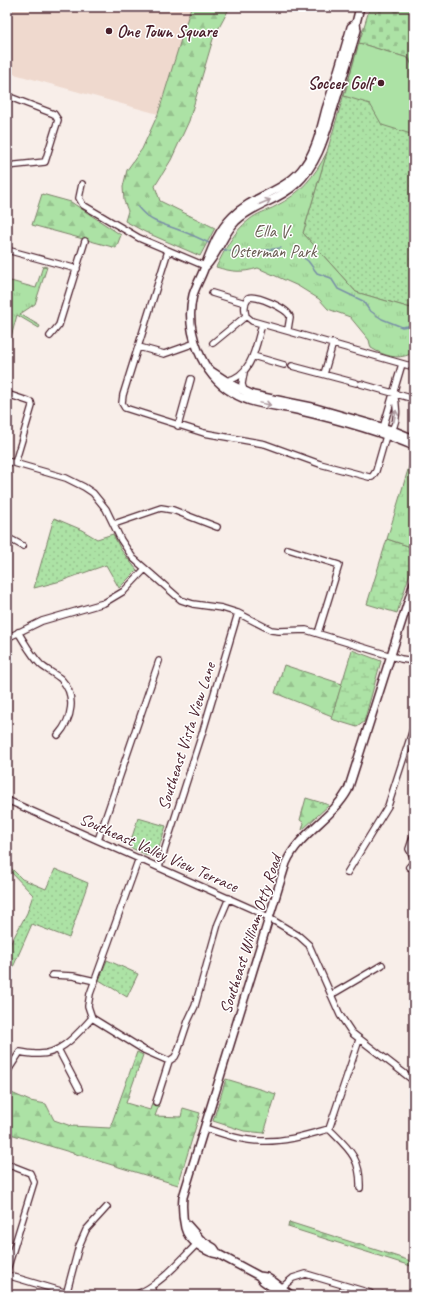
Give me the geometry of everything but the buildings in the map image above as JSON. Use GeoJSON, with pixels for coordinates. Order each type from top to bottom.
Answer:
{"type":"FeatureCollection","features":[{"type":"Feature","properties":{"kind":"street"},"geometry":{"type":"LineString","coordinates":[[360,7],[356,23],[351,27],[316,144],[305,166],[283,186],[246,205],[232,217],[208,255],[205,266],[195,288],[191,303],[191,324],[195,343],[205,363],[211,371],[244,392],[312,407],[392,430],[414,439]]}},
{"type":"Feature","properties":{"kind":"street"},"geometry":{"type":"LineString","coordinates":[[7,96],[54,114],[58,120],[45,162],[7,166]]}},
{"type":"Feature","properties":{"kind":"street"},"geometry":{"type":"LineString","coordinates":[[82,184],[79,198],[83,204],[138,238],[205,266]]}},
{"type":"Feature","properties":{"kind":"street"},"geometry":{"type":"LineString","coordinates":[[50,336],[59,325],[85,241]]}},
{"type":"Feature","properties":{"kind":"street"},"geometry":{"type":"LineString","coordinates":[[7,250],[76,269]]}},
{"type":"Feature","properties":{"kind":"street"},"geometry":{"type":"LineString","coordinates":[[168,251],[123,395],[123,406],[137,413],[178,426],[204,433],[265,444],[320,464],[372,477],[376,471],[386,436],[392,430],[397,406],[394,394]]}},
{"type":"Feature","properties":{"kind":"street"},"geometry":{"type":"LineString","coordinates":[[212,293],[245,304]]}},
{"type":"Feature","properties":{"kind":"street"},"geometry":{"type":"LineString","coordinates":[[246,316],[245,304],[248,298],[254,296],[286,310],[290,317],[288,329]]}},
{"type":"Feature","properties":{"kind":"street"},"geometry":{"type":"LineString","coordinates":[[246,316],[262,324],[288,329],[414,367]]}},
{"type":"Feature","properties":{"kind":"street"},"geometry":{"type":"LineString","coordinates":[[213,343],[246,316]]}},
{"type":"Feature","properties":{"kind":"street"},"geometry":{"type":"LineString","coordinates":[[226,381],[235,380],[244,372],[253,356],[262,324]]}},
{"type":"Feature","properties":{"kind":"street"},"geometry":{"type":"LineString","coordinates":[[139,347],[164,354],[195,343]]}},
{"type":"Feature","properties":{"kind":"street"},"geometry":{"type":"LineString","coordinates":[[324,374],[333,343]]}},
{"type":"Feature","properties":{"kind":"street"},"geometry":{"type":"LineString","coordinates":[[253,356],[284,365]]}},
{"type":"Feature","properties":{"kind":"street"},"geometry":{"type":"LineString","coordinates":[[386,436],[383,428],[402,364]]}},
{"type":"Feature","properties":{"kind":"street"},"geometry":{"type":"LineString","coordinates":[[292,366],[414,399]]}},
{"type":"Feature","properties":{"kind":"street"},"geometry":{"type":"LineString","coordinates":[[211,371],[213,378],[223,387],[233,394],[250,401],[326,417],[414,446]]}},
{"type":"Feature","properties":{"kind":"street"},"geometry":{"type":"LineString","coordinates":[[244,372],[242,384],[244,392]]}},
{"type":"Feature","properties":{"kind":"street"},"geometry":{"type":"LineString","coordinates":[[178,426],[191,379]]}},
{"type":"Feature","properties":{"kind":"street"},"geometry":{"type":"LineString","coordinates":[[7,394],[31,402],[30,414],[15,463]]}},
{"type":"Feature","properties":{"kind":"street"},"geometry":{"type":"LineString","coordinates":[[7,461],[66,478],[84,487],[101,501],[126,550],[144,570],[172,593],[186,602],[222,608],[238,613],[272,630],[279,631],[298,629],[318,633],[391,656],[414,661]]}},
{"type":"Feature","properties":{"kind":"street"},"geometry":{"type":"LineString","coordinates":[[114,524],[161,508],[173,510],[217,527]]}},
{"type":"Feature","properties":{"kind":"street"},"geometry":{"type":"LineString","coordinates":[[7,540],[12,540],[24,546]]}},
{"type":"Feature","properties":{"kind":"street"},"geometry":{"type":"LineString","coordinates":[[288,549],[339,565],[318,633]]}},
{"type":"Feature","properties":{"kind":"street"},"geometry":{"type":"LineString","coordinates":[[7,638],[42,621],[104,603],[124,591],[144,570]]}},
{"type":"Feature","properties":{"kind":"street","name":"Southeast William Otty Road"},"geometry":{"type":"LineString","coordinates":[[291,1295],[279,1292],[263,1282],[259,1276],[218,1254],[212,1253],[199,1242],[185,1228],[186,1222],[182,1208],[183,1197],[283,872],[290,854],[301,840],[335,809],[348,790],[414,583]]}},
{"type":"Feature","properties":{"kind":"street","name":"Southeast Vista View Lane"},"geometry":{"type":"LineString","coordinates":[[158,867],[204,727],[238,613]]}},
{"type":"Feature","properties":{"kind":"street"},"geometry":{"type":"LineString","coordinates":[[18,632],[42,665],[60,678],[67,687],[71,697],[69,716],[66,726],[58,735]]}},
{"type":"Feature","properties":{"kind":"street"},"geometry":{"type":"LineString","coordinates":[[98,840],[159,661]]}},
{"type":"Feature","properties":{"kind":"street"},"geometry":{"type":"LineString","coordinates":[[347,873],[388,806],[414,726]]}},
{"type":"Feature","properties":{"kind":"street","name":"Southeast Valley View Terrace"},"geometry":{"type":"LineString","coordinates":[[7,800],[229,898],[269,917],[299,936],[309,945],[343,1021],[359,1040],[414,1081]]}},
{"type":"Feature","properties":{"kind":"street"},"geometry":{"type":"LineString","coordinates":[[414,834],[409,849],[414,858]]}},
{"type":"Feature","properties":{"kind":"street"},"geometry":{"type":"LineString","coordinates":[[139,858],[95,981],[88,1006],[92,1018],[144,1050],[169,1061]]}},
{"type":"Feature","properties":{"kind":"street"},"geometry":{"type":"LineString","coordinates":[[409,866],[414,862]]}},
{"type":"Feature","properties":{"kind":"street"},"geometry":{"type":"LineString","coordinates":[[156,1102],[169,1061],[175,1057],[178,1051],[188,1021],[195,1006],[218,924],[229,898]]}},
{"type":"Feature","properties":{"kind":"street"},"geometry":{"type":"LineString","coordinates":[[331,995],[382,965]]}},
{"type":"Feature","properties":{"kind":"street"},"geometry":{"type":"LineString","coordinates":[[52,975],[73,976],[95,981]]}},
{"type":"Feature","properties":{"kind":"street"},"geometry":{"type":"LineString","coordinates":[[7,1072],[20,1052],[44,1054],[58,1049],[72,1039],[92,1018]]}},
{"type":"Feature","properties":{"kind":"street"},"geometry":{"type":"LineString","coordinates":[[329,1129],[359,1040]]}},
{"type":"Feature","properties":{"kind":"street"},"geometry":{"type":"LineString","coordinates":[[58,1049],[79,1089]]}},
{"type":"Feature","properties":{"kind":"street"},"geometry":{"type":"LineString","coordinates":[[204,1128],[240,1138],[261,1141],[286,1140],[329,1129]]}},
{"type":"Feature","properties":{"kind":"street"},"geometry":{"type":"LineString","coordinates":[[329,1129],[348,1148],[358,1163],[360,1188]]}},
{"type":"Feature","properties":{"kind":"street"},"geometry":{"type":"LineString","coordinates":[[7,1164],[25,1169],[33,1178],[31,1194],[7,1270]]}},
{"type":"Feature","properties":{"kind":"street"},"geometry":{"type":"LineString","coordinates":[[66,1294],[79,1246],[86,1230],[107,1207]]}},
{"type":"Feature","properties":{"kind":"street"},"geometry":{"type":"LineString","coordinates":[[135,1295],[151,1288],[162,1280],[199,1242]]}},
{"type":"Feature","properties":{"kind":"street"},"geometry":{"type":"LineString","coordinates":[[279,1292],[297,1276],[306,1274],[370,1293]]}},
{"type":"Feature","properties":{"kind":"street"},"geometry":{"type":"LineString","coordinates":[[7,1275],[66,1294],[74,1295]]}},
{"type":"Feature","properties":{"kind":"street"},"geometry":{"type":"LineString","coordinates":[[151,1288],[155,1295]]}},
{"type":"Feature","properties":{"kind":"shaded area"},"geometry":{"type":"Polygon","coordinates":[[[7,7],[13,9],[14,7],[191,7],[158,114],[7,72],[7,7]]]}},
{"type":"Feature","properties":{"kind":"green space"},"geometry":{"type":"Polygon","coordinates":[[[191,7],[230,7],[213,39],[189,121],[171,160],[155,186],[160,201],[215,228],[200,256],[145,232],[125,221],[128,211],[124,201],[123,187],[127,170],[142,149],[158,114],[191,7]]]}},
{"type":"Feature","properties":{"kind":"green space"},"geometry":{"type":"Polygon","coordinates":[[[370,7],[414,7],[414,69],[408,58],[359,43],[370,7]]]}},
{"type":"Feature","properties":{"kind":"green space"},"geometry":{"type":"Polygon","coordinates":[[[359,43],[414,69],[414,309],[356,292],[303,233],[359,43]]]}},
{"type":"Feature","properties":{"kind":"green space","name":"Soccer Golf"},"geometry":{"type":"Polygon","coordinates":[[[359,43],[408,58],[414,69],[414,135],[382,125],[370,104],[344,96],[359,43]]]}},
{"type":"Feature","properties":{"kind":"green space","name":"Ella V. Osterman Park"},"geometry":{"type":"Polygon","coordinates":[[[327,152],[303,233],[356,292],[414,309],[414,348],[411,354],[395,357],[371,348],[369,340],[350,317],[328,309],[319,299],[298,286],[258,268],[247,271],[237,271],[216,267],[238,230],[255,216],[273,208],[300,190],[317,169],[327,152]]]}},
{"type":"Feature","properties":{"kind":"green space"},"geometry":{"type":"Polygon","coordinates":[[[42,194],[71,202],[121,235],[116,248],[32,225],[42,194]]]}},
{"type":"Feature","properties":{"kind":"green space"},"geometry":{"type":"Polygon","coordinates":[[[43,266],[47,267],[35,304],[20,314],[40,326],[39,328],[17,315],[7,352],[7,280],[36,288],[43,266]]]}},
{"type":"Feature","properties":{"kind":"green space"},"geometry":{"type":"Polygon","coordinates":[[[414,450],[414,548],[387,539],[414,450]]]}},
{"type":"Feature","properties":{"kind":"green space"},"geometry":{"type":"Polygon","coordinates":[[[54,518],[80,529],[97,539],[113,534],[121,550],[137,570],[119,588],[106,565],[61,581],[34,588],[54,518]]]}},
{"type":"Feature","properties":{"kind":"green space"},"geometry":{"type":"Polygon","coordinates":[[[387,539],[414,548],[414,561],[397,613],[367,604],[387,539]]]}},
{"type":"Feature","properties":{"kind":"green space"},"geometry":{"type":"Polygon","coordinates":[[[352,650],[381,661],[364,722],[357,727],[331,719],[352,650]]]}},
{"type":"Feature","properties":{"kind":"green space"},"geometry":{"type":"Polygon","coordinates":[[[284,665],[342,684],[332,716],[275,693],[284,665]]]}},
{"type":"Feature","properties":{"kind":"green space"},"geometry":{"type":"Polygon","coordinates":[[[306,798],[329,805],[302,830],[304,823],[300,820],[306,798]]]}},
{"type":"Feature","properties":{"kind":"green space"},"geometry":{"type":"Polygon","coordinates":[[[138,818],[166,826],[156,856],[152,857],[129,847],[138,818]]]}},
{"type":"Feature","properties":{"kind":"green space"},"geometry":{"type":"Polygon","coordinates":[[[7,864],[22,879],[46,889],[55,869],[88,883],[69,938],[32,924],[7,981],[7,950],[27,913],[33,895],[7,868],[7,864]]]}},
{"type":"Feature","properties":{"kind":"green space"},"geometry":{"type":"Polygon","coordinates":[[[107,960],[138,974],[127,997],[99,980],[107,960]]]}},
{"type":"Feature","properties":{"kind":"green space"},"geometry":{"type":"Polygon","coordinates":[[[137,1052],[143,1055],[126,1103],[150,1110],[152,1103],[159,1105],[155,1116],[181,1117],[183,1108],[200,1113],[178,1185],[7,1133],[7,1091],[30,1101],[46,1104],[54,1120],[71,1126],[110,1128],[137,1052]]]}},
{"type":"Feature","properties":{"kind":"green space"},"geometry":{"type":"Polygon","coordinates":[[[226,1079],[276,1094],[264,1133],[244,1131],[213,1121],[226,1079]]]}},
{"type":"Feature","properties":{"kind":"green space"},"geometry":{"type":"Polygon","coordinates":[[[289,1222],[414,1262],[414,1267],[288,1227],[289,1222]]]}},
{"type":"Feature","properties":{"kind":"waterway"},"geometry":{"type":"LineString","coordinates":[[137,206],[142,212],[156,222],[187,233],[211,244]]}},
{"type":"Feature","properties":{"kind":"waterway"},"geometry":{"type":"LineString","coordinates":[[220,248],[235,252],[281,248]]}},
{"type":"Feature","properties":{"kind":"waterway"},"geometry":{"type":"LineString","coordinates":[[294,251],[308,261],[317,273],[331,278],[338,289],[363,301],[369,310],[382,319],[402,327],[414,325]]}},
{"type":"Feature","properties":{"kind":"place","name":"One Town Square"},"geometry":{"type":"Point","coordinates":[109,31]}},
{"type":"Feature","properties":{"kind":"place","name":"Soccer Golf"},"geometry":{"type":"Point","coordinates":[381,83]}}]}
